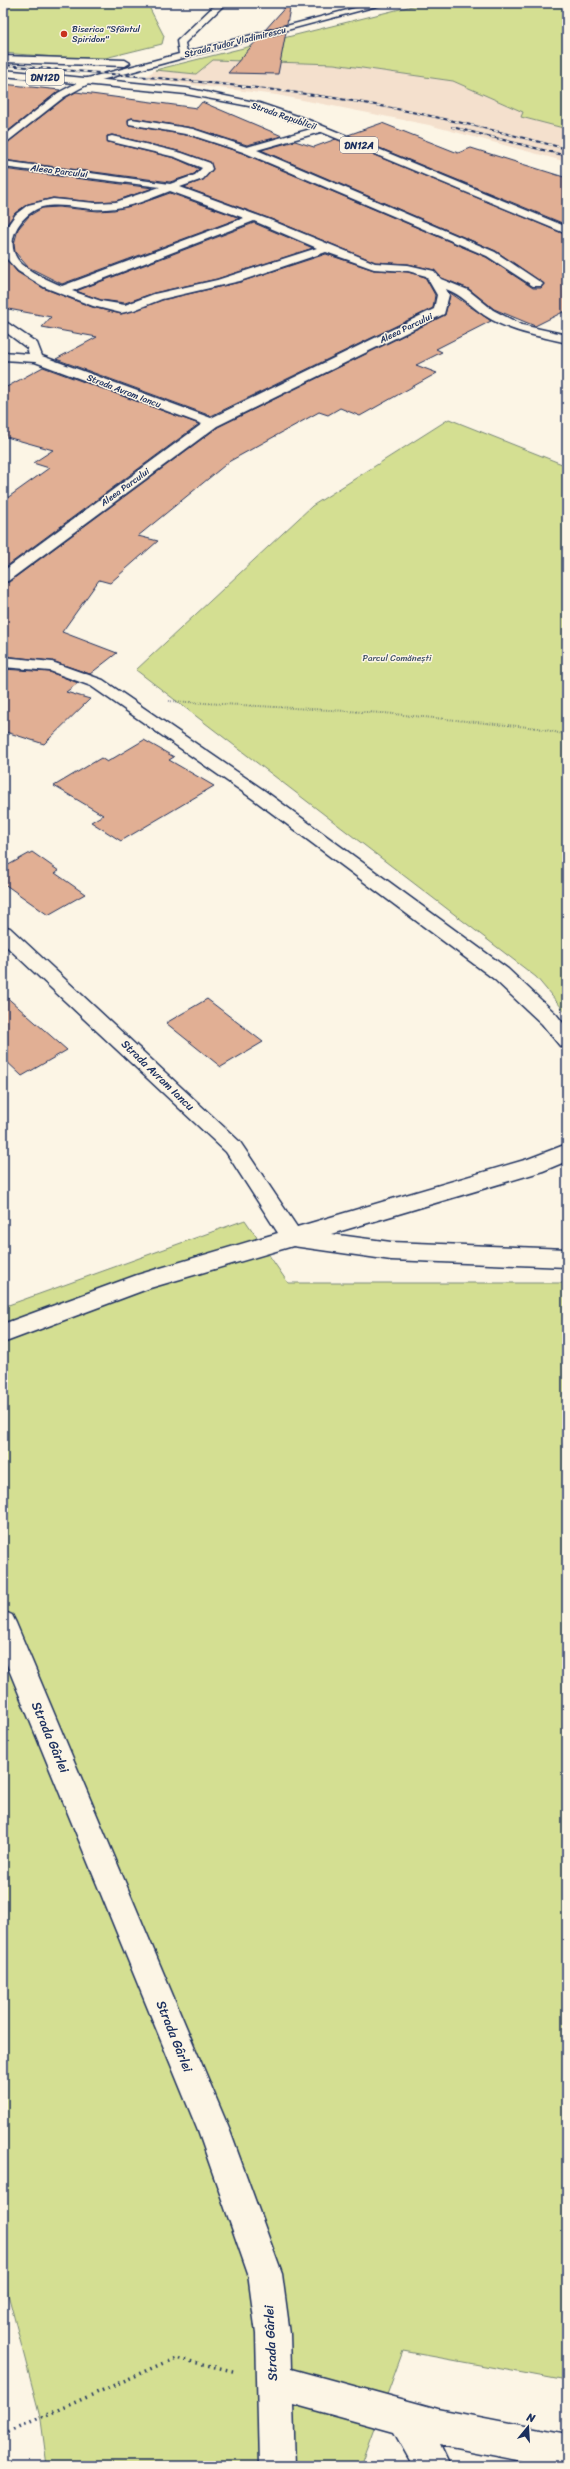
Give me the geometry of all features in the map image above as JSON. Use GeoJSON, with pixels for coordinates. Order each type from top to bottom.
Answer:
{"type":"FeatureCollection","features":[{"type":"Feature","properties":{"kind":"street"},"geometry":{"type":"LineString","coordinates":[[184,55],[180,43],[222,3]]}},
{"type":"Feature","properties":{"kind":"street","name":"Strada Tudor Vladimirescu"},"geometry":{"type":"LineString","coordinates":[[87,81],[384,3]]}},
{"type":"Feature","properties":{"kind":"street"},"geometry":{"type":"LineString","coordinates":[[3,59],[83,63],[164,61]]}},
{"type":"Feature","properties":{"kind":"street","name":"DN12D"},"geometry":{"type":"LineString","coordinates":[[3,73],[87,81]]}},
{"type":"Feature","properties":{"kind":"street"},"geometry":{"type":"LineString","coordinates":[[3,142],[61,95],[87,81]]}},
{"type":"Feature","properties":{"kind":"street","name":"Strada Republicii"},"geometry":{"type":"LineString","coordinates":[[87,81],[218,96],[281,112],[567,231]]}},
{"type":"Feature","properties":{"kind":"street"},"geometry":{"type":"LineString","coordinates":[[132,122],[193,132],[247,150],[491,254],[537,284]]}},
{"type":"Feature","properties":{"kind":"street"},"geometry":{"type":"LineString","coordinates":[[247,150],[321,129]]}},
{"type":"Feature","properties":{"kind":"street"},"geometry":{"type":"LineString","coordinates":[[112,139],[178,155],[206,165],[207,169],[199,177],[168,186],[115,205],[63,202],[45,203],[31,208],[17,217],[8,234],[8,249],[14,262],[31,276],[108,307],[123,309],[158,296],[204,287],[273,268],[326,248]]}},
{"type":"Feature","properties":{"kind":"street","name":"Aleea Parcului"},"geometry":{"type":"LineString","coordinates":[[3,164],[168,186],[374,266],[408,268],[430,273],[437,281],[443,295],[440,311],[212,423],[3,578]]}},
{"type":"Feature","properties":{"kind":"street"},"geometry":{"type":"LineString","coordinates":[[63,290],[253,218]]}},
{"type":"Feature","properties":{"kind":"street"},"geometry":{"type":"LineString","coordinates":[[437,281],[464,292],[489,313],[518,328],[567,339]]}},
{"type":"Feature","properties":{"kind":"street"},"geometry":{"type":"LineString","coordinates":[[3,324],[33,346],[37,358]]}},
{"type":"Feature","properties":{"kind":"street","name":"Strada Avram Iancu"},"geometry":{"type":"LineString","coordinates":[[3,356],[37,358],[212,423]]}},
{"type":"Feature","properties":{"kind":"street"},"geometry":{"type":"LineString","coordinates":[[3,662],[52,668],[75,674],[97,683],[259,795],[501,974],[549,1019],[567,1041]]}},
{"type":"Feature","properties":{"kind":"street","name":"Strada Avram Iancu"},"geometry":{"type":"LineString","coordinates":[[3,932],[233,1147],[292,1237]]}},
{"type":"Feature","properties":{"kind":"street"},"geometry":{"type":"LineString","coordinates":[[3,1334],[145,1281],[536,1165],[567,1152]]}},
{"type":"Feature","properties":{"kind":"street"},"geometry":{"type":"LineString","coordinates":[[292,1237],[392,1251],[567,1258]]}},
{"type":"Feature","properties":{"kind":"street","name":"Strada Gârlei"},"geometry":{"type":"LineString","coordinates":[[3,1623],[211,2124],[265,2274],[273,2334],[273,2381],[277,2466]]}},
{"type":"Feature","properties":{"kind":"street"},"geometry":{"type":"LineString","coordinates":[[273,2381],[438,2427],[567,2452]]}},
{"type":"Feature","properties":{"kind":"street"},"geometry":{"type":"LineString","coordinates":[[406,2419],[432,2466]]}},
{"type":"Feature","properties":{"kind":"path"},"geometry":{"type":"LineString","coordinates":[[118,698],[383,713],[538,728],[567,735]]}},
{"type":"Feature","properties":{"kind":"path"},"geometry":{"type":"LineString","coordinates":[[3,2434],[176,2358],[273,2381]]}},
{"type":"Feature","properties":{"kind":"shaded area"},"geometry":{"type":"Polygon","coordinates":[[[213,60],[334,64],[453,81],[523,112],[521,117],[567,129],[567,162],[429,125],[277,95],[142,79],[155,70],[196,74],[213,60]]]}},
{"type":"Feature","properties":{"kind":"green space"},"geometry":{"type":"Polygon","coordinates":[[[3,3],[147,3],[164,36],[162,44],[105,58],[69,58],[3,53],[3,3]]]}},
{"type":"Feature","properties":{"kind":"green space"},"geometry":{"type":"Polygon","coordinates":[[[424,3],[567,3],[567,129],[521,117],[523,112],[453,81],[334,64],[213,60],[196,74],[155,70],[424,3]]]}},
{"type":"Feature","properties":{"kind":"green space","name":"Parcul Comănești"},"geometry":{"type":"Polygon","coordinates":[[[449,419],[567,466],[567,1014],[536,977],[136,670],[312,506],[449,419]]]}},
{"type":"Feature","properties":{"kind":"green space"},"geometry":{"type":"Polygon","coordinates":[[[245,1220],[288,1283],[567,1283],[567,2381],[403,2351],[361,2466],[47,2466],[41,2420],[3,2275],[3,1307],[245,1220]]]}},
{"type":"Feature","properties":{"kind":"building"},"geometry":{"type":"Polygon","coordinates":[[[289,3],[291,3],[287,24],[265,30],[289,3]]]}},
{"type":"Feature","properties":{"kind":"building"},"geometry":{"type":"Polygon","coordinates":[[[286,32],[278,74],[228,73],[257,40],[286,32]]]}},
{"type":"Feature","properties":{"kind":"building"},"geometry":{"type":"Polygon","coordinates":[[[3,84],[60,90],[3,135],[3,84]]]}},
{"type":"Feature","properties":{"kind":"building"},"geometry":{"type":"Polygon","coordinates":[[[76,92],[197,108],[202,102],[282,136],[247,145],[193,128],[132,118],[128,120],[129,125],[191,136],[242,153],[486,257],[533,288],[541,288],[544,284],[496,251],[261,150],[295,141],[314,147],[336,139],[567,235],[567,310],[535,326],[494,309],[469,289],[442,278],[434,270],[408,264],[375,262],[271,219],[184,187],[203,180],[213,169],[210,162],[182,152],[112,135],[107,136],[108,142],[175,158],[199,169],[194,174],[170,182],[3,160],[3,146],[65,98],[76,92]]]}},
{"type":"Feature","properties":{"kind":"building"},"geometry":{"type":"Polygon","coordinates":[[[382,123],[458,153],[471,148],[567,178],[567,225],[348,135],[382,123]]]}},
{"type":"Feature","properties":{"kind":"building"},"geometry":{"type":"Polygon","coordinates":[[[3,169],[153,188],[116,201],[95,202],[53,198],[28,204],[15,213],[5,227],[3,238],[3,169]]]}},
{"type":"Feature","properties":{"kind":"building"},"geometry":{"type":"Polygon","coordinates":[[[170,193],[240,218],[62,284],[28,267],[15,252],[14,244],[18,229],[29,216],[42,208],[58,207],[98,211],[114,210],[139,204],[170,193]]]}},
{"type":"Feature","properties":{"kind":"building"},"geometry":{"type":"Polygon","coordinates":[[[254,223],[313,248],[217,279],[154,293],[125,303],[101,300],[76,291],[254,223]]]}},
{"type":"Feature","properties":{"kind":"building"},"geometry":{"type":"Polygon","coordinates":[[[3,254],[17,272],[43,288],[92,307],[121,314],[162,300],[240,282],[326,254],[374,270],[408,272],[425,277],[435,295],[433,308],[211,416],[56,359],[97,337],[42,327],[51,317],[3,308],[3,254]]]}},
{"type":"Feature","properties":{"kind":"building"},"geometry":{"type":"Polygon","coordinates":[[[449,292],[491,321],[436,349],[442,352],[416,365],[437,373],[360,416],[340,408],[328,415],[319,412],[230,461],[138,536],[158,541],[110,583],[99,580],[62,632],[117,653],[90,674],[52,661],[3,656],[3,583],[9,582],[218,427],[445,315],[450,295],[449,292]]]}},
{"type":"Feature","properties":{"kind":"building"},"geometry":{"type":"Polygon","coordinates":[[[43,367],[199,424],[3,569],[3,501],[49,468],[33,463],[53,450],[3,436],[3,389],[43,367]]]}},
{"type":"Feature","properties":{"kind":"building"},"geometry":{"type":"Polygon","coordinates":[[[3,669],[50,672],[78,683],[66,692],[90,699],[44,744],[3,731],[3,669]]]}},
{"type":"Feature","properties":{"kind":"building"},"geometry":{"type":"Polygon","coordinates":[[[144,740],[174,757],[169,760],[214,786],[121,841],[91,822],[103,815],[54,786],[101,758],[107,762],[144,740]]]}},
{"type":"Feature","properties":{"kind":"building"},"geometry":{"type":"Polygon","coordinates":[[[32,852],[59,871],[55,873],[85,894],[48,915],[3,883],[3,868],[32,852]]]}},
{"type":"Feature","properties":{"kind":"building"},"geometry":{"type":"Polygon","coordinates":[[[3,994],[67,1050],[22,1076],[3,1058],[3,994]]]}},
{"type":"Feature","properties":{"kind":"building"},"geometry":{"type":"Polygon","coordinates":[[[207,999],[263,1042],[221,1067],[166,1023],[207,999]]]}},
{"type":"Feature","properties":{"kind":"railway"},"geometry":{"type":"LineString","coordinates":[[3,65],[210,83],[334,98],[451,120],[567,149]]}},
{"type":"Feature","properties":{"kind":"railway"},"geometry":{"type":"LineString","coordinates":[[452,127],[567,156]]}},
{"type":"Feature","properties":{"kind":"place","name":"Biserica \"Sfântul Spiridon\""},"geometry":{"type":"Point","coordinates":[64,34]}}]}
